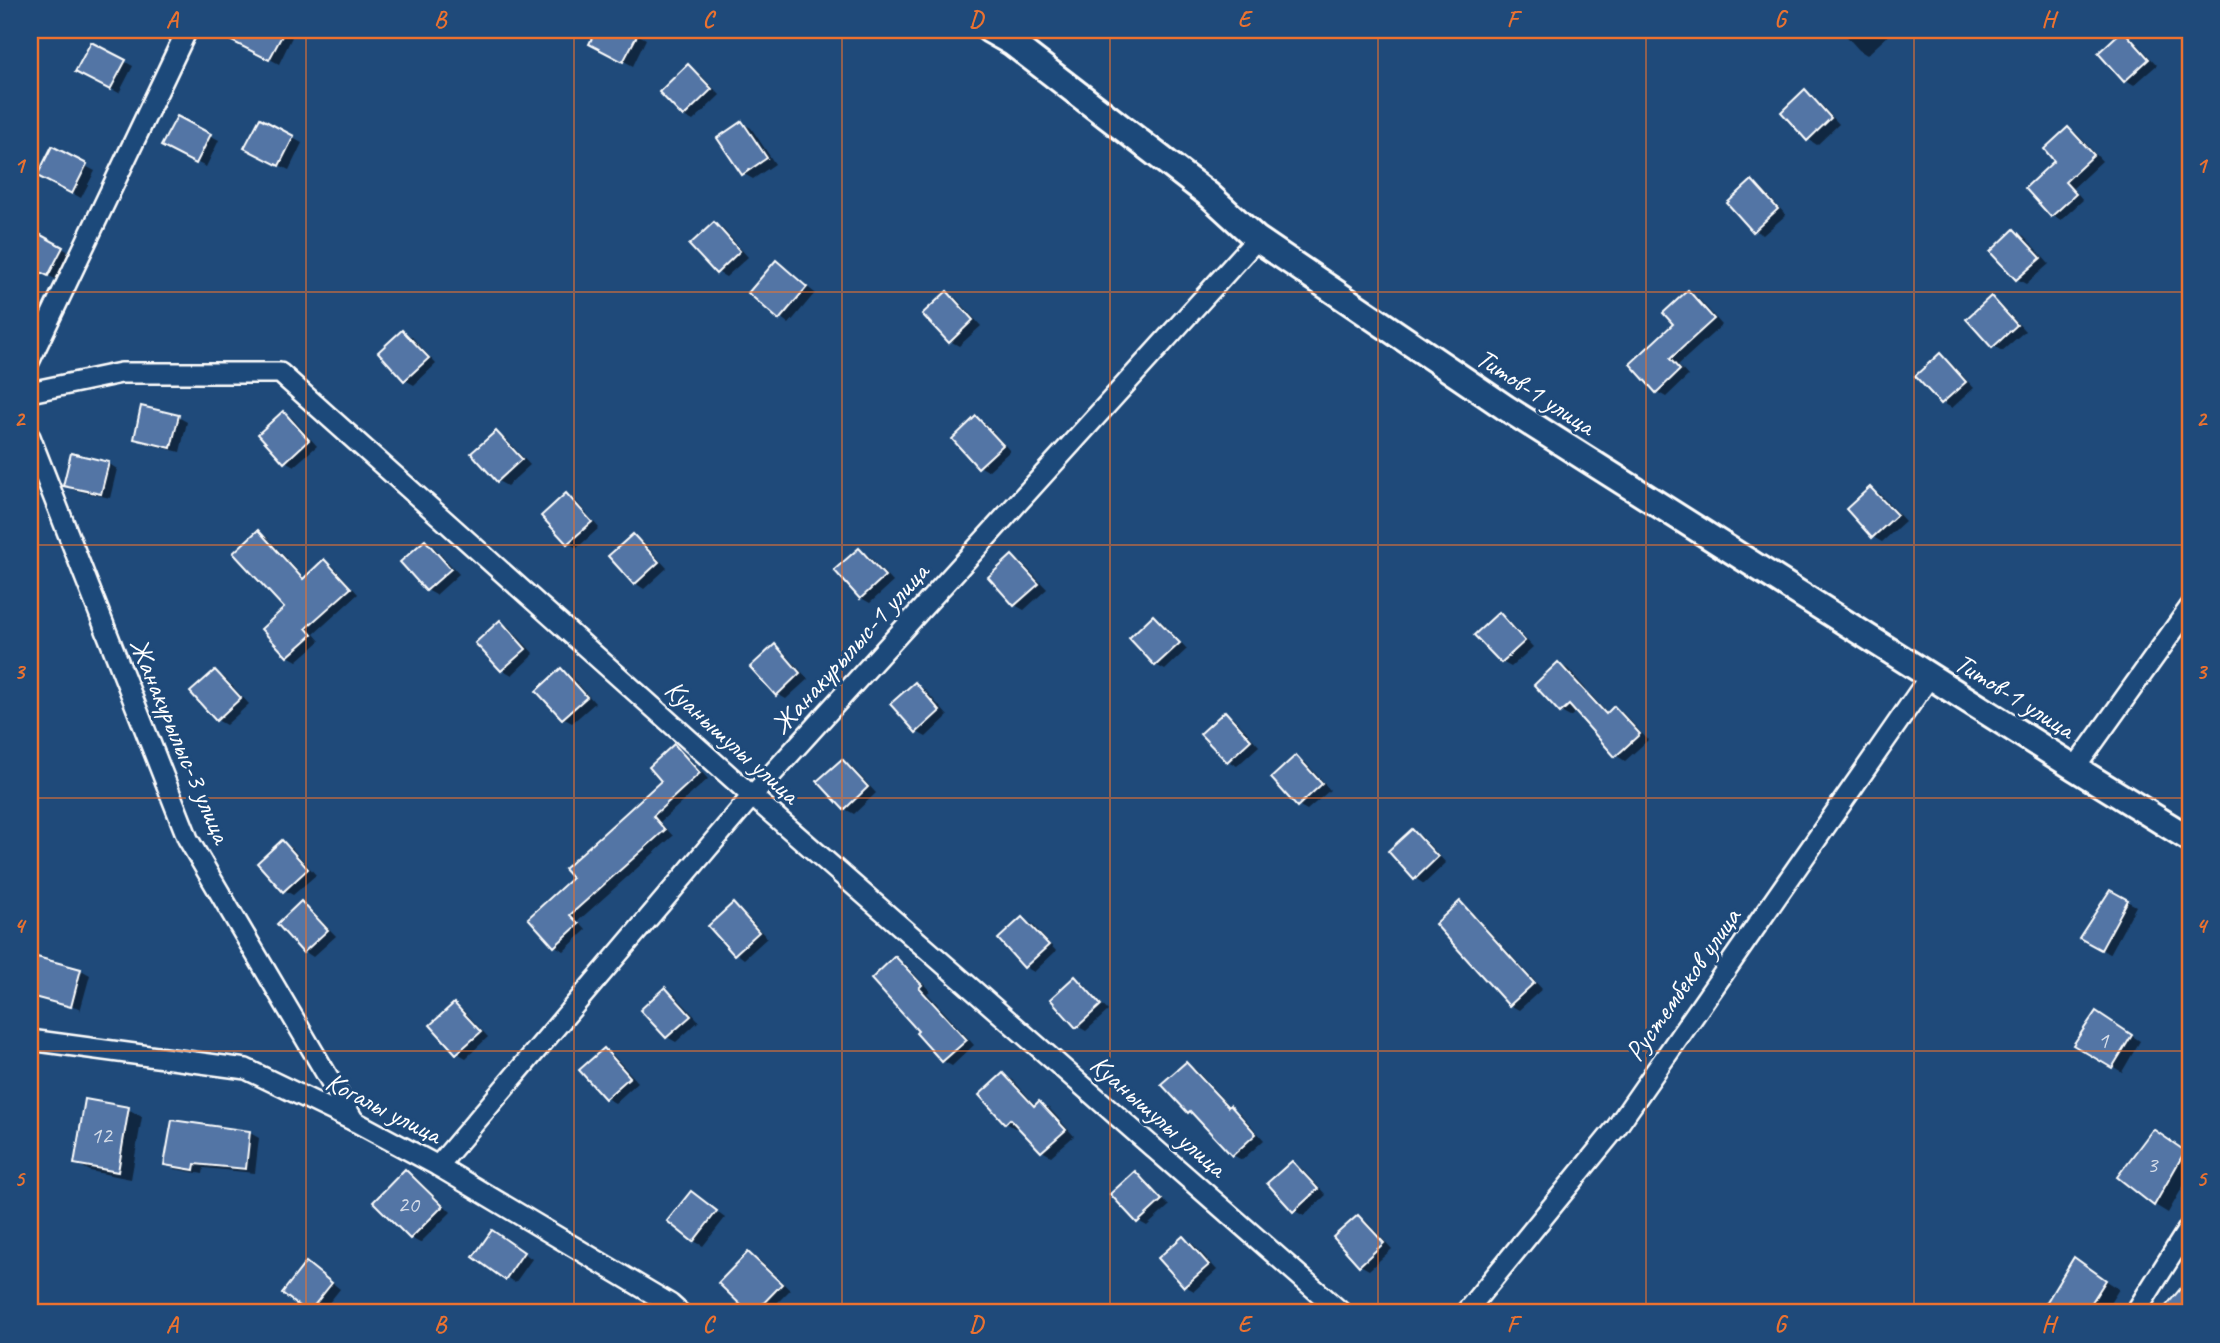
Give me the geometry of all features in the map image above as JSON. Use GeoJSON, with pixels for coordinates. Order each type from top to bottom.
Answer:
{"type":"FeatureCollection","features":[{"type":"Feature","properties":{"kind":"street"},"geometry":{"type":"LineString","coordinates":[[30,360],[187,30]]}},
{"type":"Feature","properties":{"kind":"street","name":"Титов-1 улица"},"geometry":{"type":"LineString","coordinates":[[989,30],[1012,43],[1209,195],[1257,239],[1506,408],[2190,839]]}},
{"type":"Feature","properties":{"kind":"street","name":"Жанакурылыс-1 улица"},"geometry":{"type":"LineString","coordinates":[[438,1166],[752,796],[1257,239]]}},
{"type":"Feature","properties":{"kind":"street","name":"Куанышулы улица"},"geometry":{"type":"LineString","coordinates":[[30,392],[121,373],[280,373],[752,796],[1342,1313]]}},
{"type":"Feature","properties":{"kind":"street","name":"Жанакурылыс-3 улица"},"geometry":{"type":"LineString","coordinates":[[30,437],[188,839],[354,1121]]}},
{"type":"Feature","properties":{"kind":"street"},"geometry":{"type":"LineString","coordinates":[[2075,768],[2190,607]]}},
{"type":"Feature","properties":{"kind":"street","name":"Рустембеков улица"},"geometry":{"type":"LineString","coordinates":[[1465,1313],[1616,1128],[1930,676]]}},
{"type":"Feature","properties":{"kind":"street","name":"Когалы улица"},"geometry":{"type":"LineString","coordinates":[[30,1040],[246,1069],[354,1121],[438,1166],[670,1304],[680,1313]]}},
{"type":"Feature","properties":{"kind":"street"},"geometry":{"type":"LineString","coordinates":[[2135,1313],[2184,1248],[2190,1226]]}},
{"type":"Feature","properties":{"kind":"building"},"geometry":{"type":"Polygon","coordinates":[[[210,30],[285,30],[269,60],[210,30]]]}},
{"type":"Feature","properties":{"kind":"building"},"geometry":{"type":"Polygon","coordinates":[[[596,30],[640,30],[623,62],[589,44],[596,30]]]}},
{"type":"Feature","properties":{"kind":"building"},"geometry":{"type":"Polygon","coordinates":[[[2123,30],[2149,59],[2124,82],[2098,53],[2123,30]]]}},
{"type":"Feature","properties":{"kind":"building"},"geometry":{"type":"Polygon","coordinates":[[[91,42],[126,60],[110,90],[75,72],[91,42]]]}},
{"type":"Feature","properties":{"kind":"building"},"geometry":{"type":"Polygon","coordinates":[[[688,64],[712,89],[683,117],[659,92],[688,64]]]}},
{"type":"Feature","properties":{"kind":"building"},"geometry":{"type":"Polygon","coordinates":[[[1805,89],[1831,118],[1807,141],[1781,112],[1805,89]]]}},
{"type":"Feature","properties":{"kind":"building"},"geometry":{"type":"Polygon","coordinates":[[[177,116],[211,134],[196,164],[161,146],[177,116]]]}},
{"type":"Feature","properties":{"kind":"building"},"geometry":{"type":"Polygon","coordinates":[[[260,118],[294,136],[279,166],[244,148],[260,118]]]}},
{"type":"Feature","properties":{"kind":"building"},"geometry":{"type":"Polygon","coordinates":[[[742,121],[767,158],[742,175],[717,138],[742,121]]]}},
{"type":"Feature","properties":{"kind":"building"},"geometry":{"type":"Polygon","coordinates":[[[2068,127],[2094,155],[2065,182],[2076,194],[2051,217],[2025,188],[2054,161],[2044,149],[2068,127]]]}},
{"type":"Feature","properties":{"kind":"building"},"geometry":{"type":"Polygon","coordinates":[[[52,146],[87,164],[72,194],[37,176],[52,146]]]}},
{"type":"Feature","properties":{"kind":"building"},"geometry":{"type":"Polygon","coordinates":[[[1752,180],[1778,209],[1753,232],[1727,203],[1752,180]]]}},
{"type":"Feature","properties":{"kind":"building"},"geometry":{"type":"Polygon","coordinates":[[[714,222],[740,251],[716,274],[689,245],[714,222]]]}},
{"type":"Feature","properties":{"kind":"building"},"geometry":{"type":"Polygon","coordinates":[[[30,229],[63,247],[48,276],[30,267],[30,229]]]}},
{"type":"Feature","properties":{"kind":"building"},"geometry":{"type":"Polygon","coordinates":[[[2014,229],[2041,258],[2016,280],[1990,252],[2014,229]]]}},
{"type":"Feature","properties":{"kind":"building"},"geometry":{"type":"Polygon","coordinates":[[[776,260],[807,287],[779,320],[748,293],[776,260]]]}},
{"type":"Feature","properties":{"kind":"building"},"geometry":{"type":"Polygon","coordinates":[[[1688,290],[1714,319],[1670,359],[1680,370],[1656,393],[1630,364],[1673,324],[1663,313],[1688,290]]]}},
{"type":"Feature","properties":{"kind":"building"},"geometry":{"type":"Polygon","coordinates":[[[947,291],[973,320],[949,343],[922,314],[947,291]]]}},
{"type":"Feature","properties":{"kind":"building"},"geometry":{"type":"Polygon","coordinates":[[[1991,296],[2017,325],[1992,348],[1966,319],[1991,296]]]}},
{"type":"Feature","properties":{"kind":"building"},"geometry":{"type":"Polygon","coordinates":[[[402,330],[429,358],[404,381],[378,352],[402,330]]]}},
{"type":"Feature","properties":{"kind":"building"},"geometry":{"type":"Polygon","coordinates":[[[1940,353],[1966,382],[1941,404],[1915,376],[1940,353]]]}},
{"type":"Feature","properties":{"kind":"building"},"geometry":{"type":"Polygon","coordinates":[[[141,406],[179,415],[171,448],[134,439],[141,406]]]}},
{"type":"Feature","properties":{"kind":"building"},"geometry":{"type":"Polygon","coordinates":[[[283,411],[309,440],[284,463],[258,434],[283,411]]]}},
{"type":"Feature","properties":{"kind":"building"},"geometry":{"type":"Polygon","coordinates":[[[976,416],[1003,445],[978,468],[952,439],[976,416]]]}},
{"type":"Feature","properties":{"kind":"building"},"geometry":{"type":"Polygon","coordinates":[[[496,431],[522,459],[497,482],[471,453],[496,431]]]}},
{"type":"Feature","properties":{"kind":"building"},"geometry":{"type":"Polygon","coordinates":[[[71,453],[109,462],[101,494],[63,486],[71,453]]]}},
{"type":"Feature","properties":{"kind":"building"},"geometry":{"type":"Polygon","coordinates":[[[1870,487],[1897,515],[1872,538],[1846,509],[1870,487]]]}},
{"type":"Feature","properties":{"kind":"building"},"geometry":{"type":"Polygon","coordinates":[[[566,493],[592,522],[567,544],[541,516],[566,493]]]}},
{"type":"Feature","properties":{"kind":"building"},"geometry":{"type":"Polygon","coordinates":[[[258,530],[303,579],[324,559],[351,588],[306,628],[312,635],[287,657],[261,629],[284,608],[233,553],[258,530]]]}},
{"type":"Feature","properties":{"kind":"building"},"geometry":{"type":"Polygon","coordinates":[[[633,534],[659,562],[634,585],[608,556],[633,534]]]}},
{"type":"Feature","properties":{"kind":"building"},"geometry":{"type":"Polygon","coordinates":[[[425,540],[451,569],[426,591],[400,562],[425,540]]]}},
{"type":"Feature","properties":{"kind":"building"},"geometry":{"type":"Polygon","coordinates":[[[859,548],[885,576],[860,599],[834,570],[859,548]]]}},
{"type":"Feature","properties":{"kind":"building"},"geometry":{"type":"Polygon","coordinates":[[[1012,555],[1039,584],[1014,606],[988,577],[1012,555]]]}},
{"type":"Feature","properties":{"kind":"building"},"geometry":{"type":"Polygon","coordinates":[[[1499,612],[1525,641],[1501,663],[1474,635],[1499,612]]]}},
{"type":"Feature","properties":{"kind":"building"},"geometry":{"type":"Polygon","coordinates":[[[1153,615],[1180,643],[1155,666],[1129,638],[1153,615]]]}},
{"type":"Feature","properties":{"kind":"building"},"geometry":{"type":"Polygon","coordinates":[[[500,620],[526,649],[501,671],[475,643],[500,620]]]}},
{"type":"Feature","properties":{"kind":"building"},"geometry":{"type":"Polygon","coordinates":[[[775,644],[800,673],[776,696],[750,667],[775,644]]]}},
{"type":"Feature","properties":{"kind":"building"},"geometry":{"type":"Polygon","coordinates":[[[1558,662],[1606,714],[1614,706],[1640,734],[1615,757],[1569,705],[1560,713],[1534,685],[1558,662]]]}},
{"type":"Feature","properties":{"kind":"building"},"geometry":{"type":"Polygon","coordinates":[[[561,668],[587,697],[562,719],[536,691],[561,668]]]}},
{"type":"Feature","properties":{"kind":"building"},"geometry":{"type":"Polygon","coordinates":[[[215,670],[241,698],[216,721],[190,692],[215,670]]]}},
{"type":"Feature","properties":{"kind":"building"},"geometry":{"type":"Polygon","coordinates":[[[915,682],[940,711],[916,733],[890,704],[915,682]]]}},
{"type":"Feature","properties":{"kind":"building"},"geometry":{"type":"Polygon","coordinates":[[[1225,711],[1251,740],[1227,762],[1200,734],[1225,711]]]}},
{"type":"Feature","properties":{"kind":"building"},"geometry":{"type":"Polygon","coordinates":[[[674,744],[700,773],[653,816],[665,830],[570,915],[579,924],[554,947],[528,918],[572,878],[564,869],[661,781],[649,767],[674,744]]]}},
{"type":"Feature","properties":{"kind":"building"},"geometry":{"type":"Polygon","coordinates":[[[1296,755],[1322,784],[1297,807],[1271,778],[1296,755]]]}},
{"type":"Feature","properties":{"kind":"building"},"geometry":{"type":"Polygon","coordinates":[[[842,759],[868,787],[844,810],[817,781],[842,759]]]}},
{"type":"Feature","properties":{"kind":"building"},"geometry":{"type":"Polygon","coordinates":[[[1412,829],[1438,857],[1414,880],[1388,851],[1412,829]]]}},
{"type":"Feature","properties":{"kind":"building"},"geometry":{"type":"Polygon","coordinates":[[[282,840],[308,869],[283,892],[257,863],[282,840]]]}},
{"type":"Feature","properties":{"kind":"building"},"geometry":{"type":"Polygon","coordinates":[[[2110,890],[2128,900],[2101,950],[2079,938],[2110,890]]]}},
{"type":"Feature","properties":{"kind":"building"},"geometry":{"type":"Polygon","coordinates":[[[301,901],[328,930],[303,953],[277,924],[301,901]]]}},
{"type":"Feature","properties":{"kind":"building"},"geometry":{"type":"Polygon","coordinates":[[[1460,901],[1534,983],[1509,1006],[1435,924],[1460,901]]]}},
{"type":"Feature","properties":{"kind":"building"},"geometry":{"type":"Polygon","coordinates":[[[733,903],[759,932],[734,955],[708,926],[733,903]]]}},
{"type":"Feature","properties":{"kind":"building"},"geometry":{"type":"Polygon","coordinates":[[[1022,917],[1049,945],[1024,968],[998,939],[1022,917]]]}},
{"type":"Feature","properties":{"kind":"building"},"geometry":{"type":"Polygon","coordinates":[[[895,956],[922,985],[919,988],[967,1040],[942,1062],[871,979],[895,956]]]}},
{"type":"Feature","properties":{"kind":"building"},"geometry":{"type":"Polygon","coordinates":[[[37,957],[81,969],[71,1007],[30,996],[30,983],[37,957]]]}},
{"type":"Feature","properties":{"kind":"building"},"geometry":{"type":"Polygon","coordinates":[[[1075,976],[1101,1005],[1076,1028],[1050,999],[1075,976]]]}},
{"type":"Feature","properties":{"kind":"building"},"geometry":{"type":"Polygon","coordinates":[[[665,987],[691,1016],[666,1038],[640,1010],[665,987]]]}},
{"type":"Feature","properties":{"kind":"building"},"geometry":{"type":"Polygon","coordinates":[[[454,1003],[481,1032],[456,1054],[430,1025],[454,1003]]]}},
{"type":"Feature","properties":{"kind":"building"},"geometry":{"type":"Polygon","coordinates":[[[2096,1011],[2132,1035],[2112,1068],[2073,1045],[2096,1011]]]}},
{"type":"Feature","properties":{"kind":"building"},"geometry":{"type":"Polygon","coordinates":[[[604,1048],[630,1077],[605,1099],[579,1070],[604,1048]]]}},
{"type":"Feature","properties":{"kind":"building"},"geometry":{"type":"Polygon","coordinates":[[[1186,1062],[1256,1134],[1232,1156],[1161,1084],[1186,1062]]]}},
{"type":"Feature","properties":{"kind":"building"},"geometry":{"type":"Polygon","coordinates":[[[1003,1073],[1034,1106],[1039,1101],[1066,1130],[1041,1152],[1010,1119],[1005,1124],[979,1095],[1003,1073]]]}},
{"type":"Feature","properties":{"kind":"building"},"geometry":{"type":"Polygon","coordinates":[[[85,1099],[129,1107],[118,1172],[74,1164],[85,1099]]]}},
{"type":"Feature","properties":{"kind":"building"},"geometry":{"type":"Polygon","coordinates":[[[172,1120],[250,1131],[246,1169],[195,1164],[194,1170],[164,1165],[172,1120]]]}},
{"type":"Feature","properties":{"kind":"building"},"geometry":{"type":"Polygon","coordinates":[[[2153,1129],[2185,1151],[2154,1206],[2117,1177],[2153,1129]]]}},
{"type":"Feature","properties":{"kind":"building"},"geometry":{"type":"Polygon","coordinates":[[[1292,1161],[1318,1189],[1293,1212],[1267,1183],[1292,1161]]]}},
{"type":"Feature","properties":{"kind":"building"},"geometry":{"type":"Polygon","coordinates":[[[405,1169],[443,1206],[410,1239],[373,1202],[405,1169]]]}},
{"type":"Feature","properties":{"kind":"building"},"geometry":{"type":"Polygon","coordinates":[[[1135,1171],[1162,1200],[1137,1223],[1110,1194],[1135,1171]]]}},
{"type":"Feature","properties":{"kind":"building"},"geometry":{"type":"Polygon","coordinates":[[[691,1191],[717,1211],[693,1242],[667,1221],[691,1191]]]}},
{"type":"Feature","properties":{"kind":"building"},"geometry":{"type":"Polygon","coordinates":[[[1358,1215],[1384,1243],[1359,1266],[1333,1237],[1358,1215]]]}},
{"type":"Feature","properties":{"kind":"building"},"geometry":{"type":"Polygon","coordinates":[[[492,1230],[524,1252],[505,1280],[473,1257],[492,1230]]]}},
{"type":"Feature","properties":{"kind":"building"},"geometry":{"type":"Polygon","coordinates":[[[1183,1236],[1209,1265],[1184,1287],[1158,1258],[1183,1236]]]}},
{"type":"Feature","properties":{"kind":"building"},"geometry":{"type":"Polygon","coordinates":[[[748,1252],[782,1284],[754,1313],[749,1313],[718,1283],[748,1252]]]}},
{"type":"Feature","properties":{"kind":"building"},"geometry":{"type":"Polygon","coordinates":[[[2074,1257],[2106,1280],[2085,1313],[2040,1313],[2074,1257]]]}},
{"type":"Feature","properties":{"kind":"building"},"geometry":{"type":"Polygon","coordinates":[[[306,1262],[332,1283],[308,1313],[282,1293],[306,1262]]]}},
{"type":"Feature","properties":{"kind":"building"},"geometry":{"type":"Polygon","coordinates":[[[2190,1277],[2190,1313],[2160,1313],[2190,1277]]]}}]}
